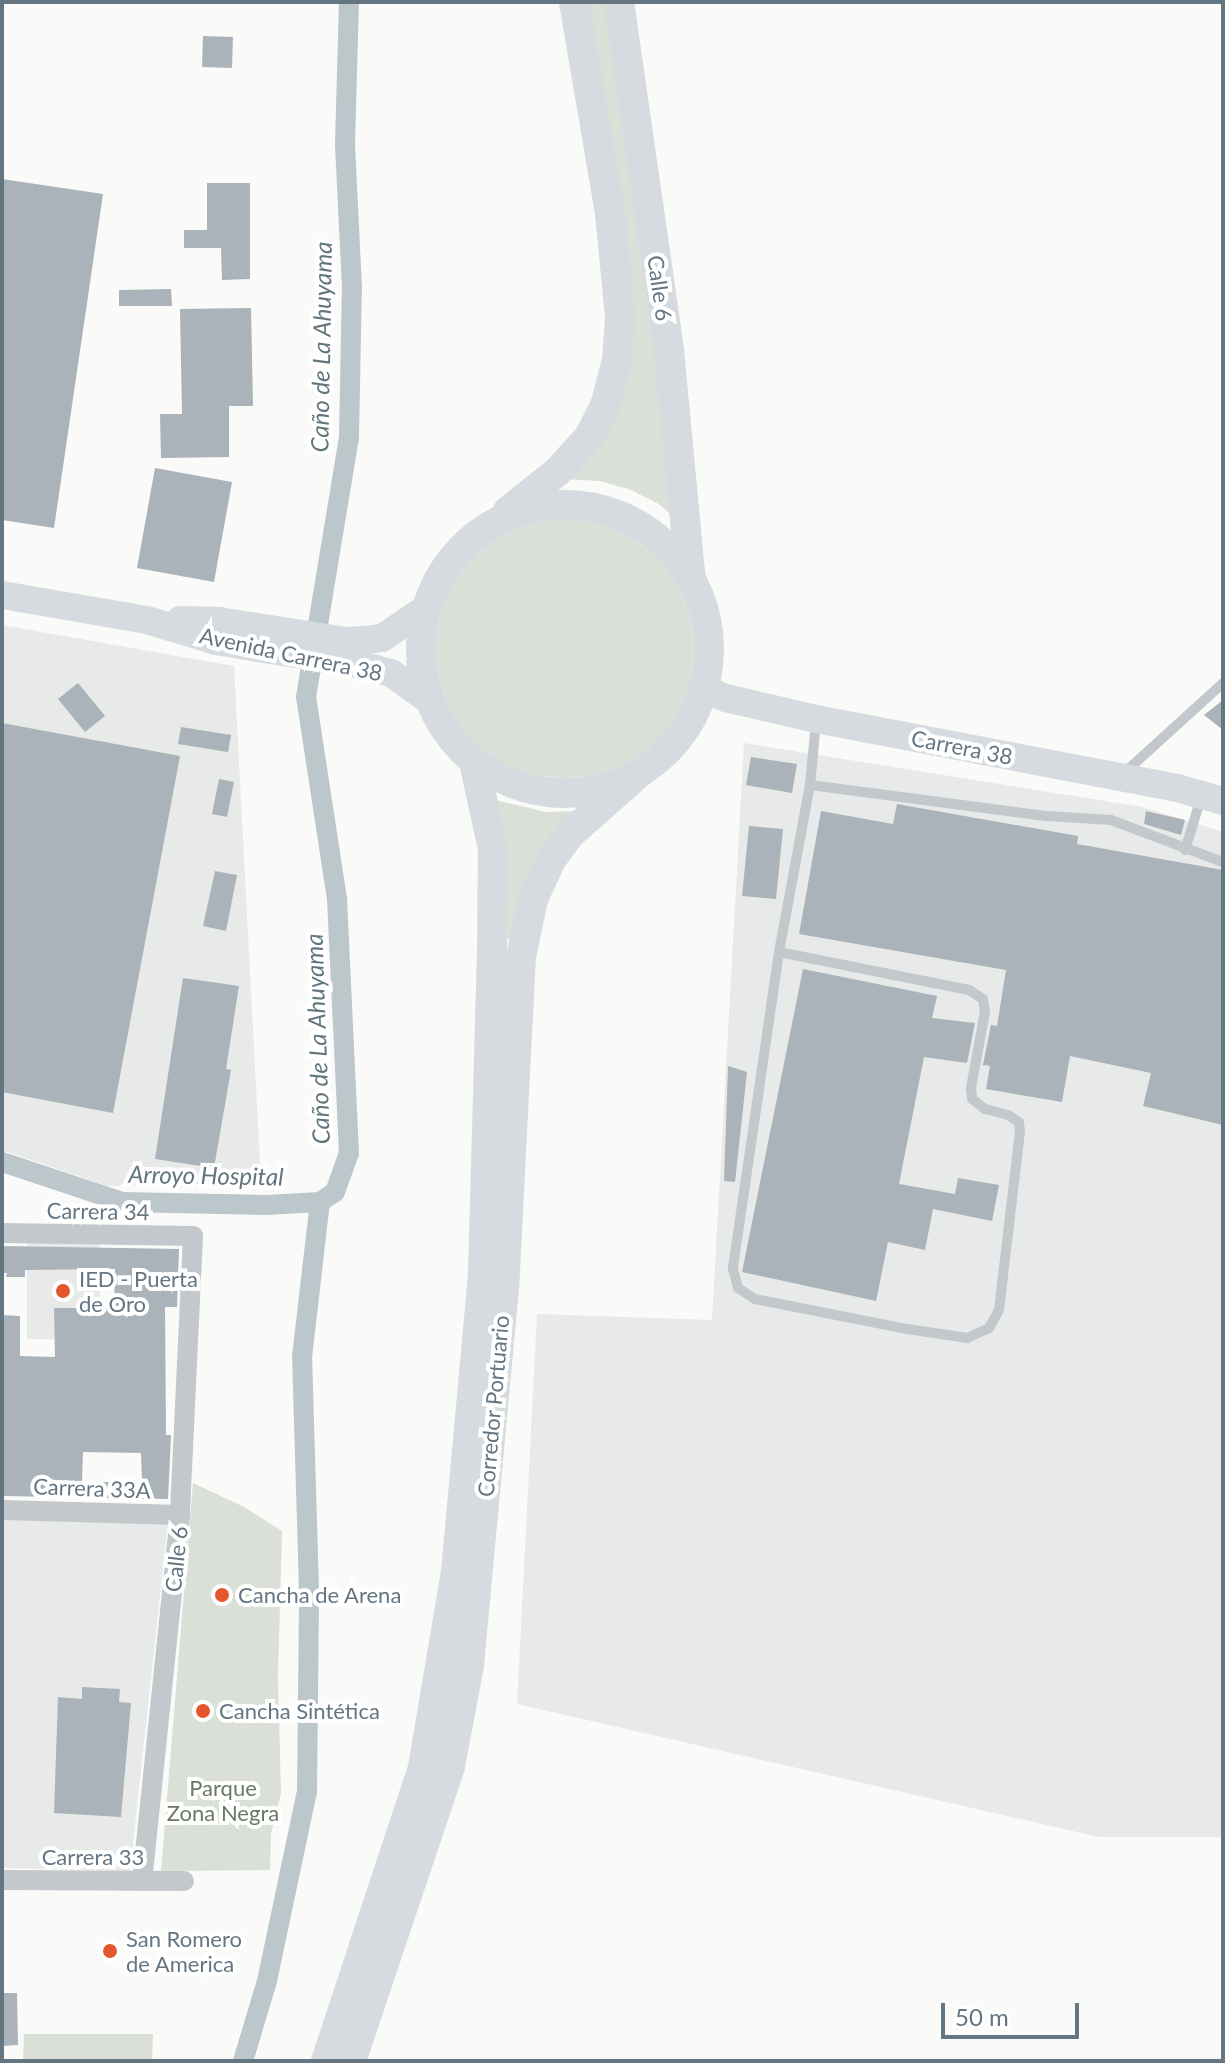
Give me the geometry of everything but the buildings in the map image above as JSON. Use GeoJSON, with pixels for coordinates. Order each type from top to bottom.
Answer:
{"type":"FeatureCollection","features":[{"type":"Feature","properties":{"kind":"main road","name":"Calle 6"},"geometry":{"type":"LineString","coordinates":[[474,762],[455,744],[429,700],[421,670],[420,640],[425,609],[440,575],[455,556],[557,472],[589,437],[606,403],[617,360],[620,317],[610,213],[574,2]]}},
{"type":"Feature","properties":{"kind":"main road","name":"Calle 6"},"geometry":{"type":"LineString","coordinates":[[619,2],[669,350],[690,576]]}},
{"type":"Feature","properties":{"kind":"main road"},"geometry":{"type":"LineString","coordinates":[[493,524],[533,509],[587,506],[618,515],[646,530],[671,550],[690,576]]}},
{"type":"Feature","properties":{"kind":"main road","name":"Corredor Portuario"},"geometry":{"type":"LineString","coordinates":[[351,2061],[450,1766],[469,1665],[504,1291],[521,957],[533,899],[551,860],[570,834],[682,734],[707,675],[710,641],[704,608],[690,576]]}},
{"type":"Feature","properties":{"kind":"main road"},"geometry":{"type":"LineString","coordinates":[[474,762],[504,780],[536,790],[559,792],[605,788],[638,774]]}},
{"type":"Feature","properties":{"kind":"main road","name":"Corredor Portuario"},"geometry":{"type":"LineString","coordinates":[[326,2061],[423,1767],[456,1572],[483,1273],[492,955],[493,849],[474,762]]}},
{"type":"Feature","properties":{"kind":"street","name":"Avenida Carrera 38"},"geometry":{"type":"LineString","coordinates":[[2,595],[147,620],[219,621],[246,636],[344,651],[391,673],[429,700]]}},
{"type":"Feature","properties":{"kind":"street","name":"Avenida Carrera 38"},"geometry":{"type":"LineString","coordinates":[[344,651],[382,638],[425,609]]}},
{"type":"Feature","properties":{"kind":"street","name":"Carrera 38"},"geometry":{"type":"LineString","coordinates":[[702,688],[726,698],[816,719],[1212,798]]}},
{"type":"Feature","properties":{"kind":"street","name":"Carrera 34"},"geometry":{"type":"LineString","coordinates":[[2,1233],[193,1236]]}},
{"type":"Feature","properties":{"kind":"street","name":"Calle 6"},"geometry":{"type":"LineString","coordinates":[[142,1881],[180,1515],[193,1236]]}},
{"type":"Feature","properties":{"kind":"street","name":"Carrera 33A"},"geometry":{"type":"LineString","coordinates":[[2,1510],[180,1515]]}},
{"type":"Feature","properties":{"kind":"street","name":"Carrera 33"},"geometry":{"type":"LineString","coordinates":[[2,1880],[184,1881]]}},
{"type":"Feature","properties":{"kind":"lane"},"geometry":{"type":"LineString","coordinates":[[1118,778],[1223,683]]}},
{"type":"Feature","properties":{"kind":"lane"},"geometry":{"type":"LineString","coordinates":[[779,952],[969,990],[983,999],[985,1012],[971,1088],[972,1099],[1019,1122],[1020,1132],[999,1310],[989,1328],[967,1338],[901,1328],[755,1299],[738,1288],[733,1269],[779,952],[810,785],[816,719]]}},
{"type":"Feature","properties":{"kind":"lane"},"geometry":{"type":"LineString","coordinates":[[810,785],[1047,816],[1111,820],[1223,862]]}},
{"type":"Feature","properties":{"kind":"lane"},"geometry":{"type":"LineString","coordinates":[[1185,850],[1212,798]]}},
{"type":"Feature","properties":{"kind":"shaded area"},"geometry":{"type":"Polygon","coordinates":[[[2,625],[234,666],[261,1182],[107,1186],[2,1150],[2,625]]]}},
{"type":"Feature","properties":{"kind":"shaded area"},"geometry":{"type":"Polygon","coordinates":[[[744,743],[1143,807],[1223,832],[1223,1837],[1099,1837],[517,1704],[537,1314],[712,1320],[744,743]]]}},
{"type":"Feature","properties":{"kind":"shaded area","name":"IED - Puerta de Oro"},"geometry":{"type":"Polygon","coordinates":[[[27,1241],[100,1243],[100,1340],[27,1339],[27,1241]]]}},
{"type":"Feature","properties":{"kind":"shaded area"},"geometry":{"type":"Polygon","coordinates":[[[2,1519],[168,1523],[130,1871],[2,1868],[2,1519]]]}},
{"type":"Feature","properties":{"kind":"green space"},"geometry":{"type":"Polygon","coordinates":[[[583,2],[609,2],[678,521],[659,504],[629,489],[599,481],[565,479],[613,418],[583,2]]]}},
{"type":"Feature","properties":{"kind":"green space"},"geometry":{"type":"Polygon","coordinates":[[[565,520],[590,523],[626,535],[647,549],[665,567],[684,600],[694,649],[691,674],[679,710],[665,731],[647,749],[614,768],[565,778],[540,775],[504,763],[483,749],[465,731],[446,698],[436,649],[439,624],[451,588],[465,567],[483,549],[516,530],[565,520]]]}},
{"type":"Feature","properties":{"kind":"green space"},"geometry":{"type":"Polygon","coordinates":[[[491,799],[546,812],[578,811],[514,939],[505,939],[491,799]]]}},
{"type":"Feature","properties":{"kind":"green space","name":"Parque Zona Negra"},"geometry":{"type":"Polygon","coordinates":[[[193,1483],[244,1507],[282,1531],[278,1676],[281,1793],[271,1834],[270,1870],[161,1871],[193,1483]]]}},
{"type":"Feature","properties":{"kind":"green space"},"geometry":{"type":"Polygon","coordinates":[[[24,2034],[153,2034],[152,2061],[23,2061],[24,2034]]]}},
{"type":"Feature","properties":{"kind":"waterway","name":"Caño de La Ahuyama"},"geometry":{"type":"LineString","coordinates":[[243,2061],[267,1981],[307,1792],[309,1590],[302,1357],[320,1202],[335,1192],[349,1153],[337,899],[306,697],[349,438],[352,288],[345,144],[349,2]]}},
{"type":"Feature","properties":{"kind":"waterway","name":"Arroyo Hospital"},"geometry":{"type":"LineString","coordinates":[[2,1162],[122,1202],[266,1205],[320,1202]]}},
{"type":"Feature","properties":{"kind":"place","name":"IED - Puerta de Oro"},"geometry":{"type":"Point","coordinates":[63,1291]}},
{"type":"Feature","properties":{"kind":"place","name":"Cancha de Arena"},"geometry":{"type":"Point","coordinates":[222,1595]}},
{"type":"Feature","properties":{"kind":"place","name":"Cancha Sintética"},"geometry":{"type":"Point","coordinates":[203,1711]}},
{"type":"Feature","properties":{"kind":"place","name":"San Romero de America"},"geometry":{"type":"Point","coordinates":[110,1951]}}]}
